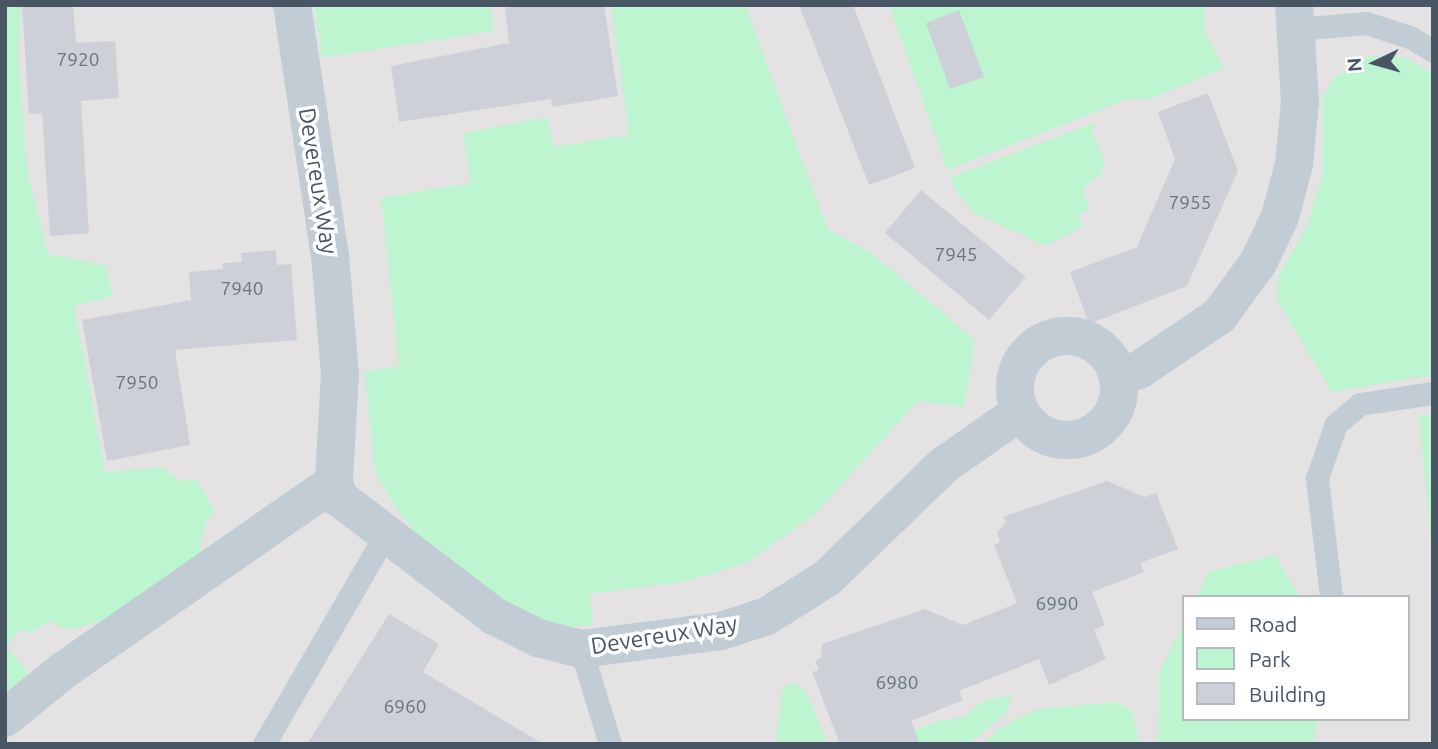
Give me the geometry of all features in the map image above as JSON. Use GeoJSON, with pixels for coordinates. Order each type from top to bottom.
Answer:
{"type":"FeatureCollection","features":[{"type":"Feature","properties":{"kind":"street","name":"Devereux Way"},"geometry":{"type":"LineString","coordinates":[[292,5],[333,294],[341,408],[334,482],[338,497],[385,536],[494,616],[538,638],[580,649],[721,631],[767,616],[827,578],[944,465],[1020,412]]}},
{"type":"Feature","properties":{"kind":"street"},"geometry":{"type":"LineString","coordinates":[[1117,376],[1159,358],[1219,316],[1258,263],[1280,217],[1294,163],[1300,103],[1296,17]]}},
{"type":"Feature","properties":{"kind":"street"},"geometry":{"type":"LineString","coordinates":[[1066,336],[1098,347],[1117,376],[1115,409],[1092,434],[1060,440],[1037,430],[1020,412],[1015,395],[1019,369],[1034,348],[1048,339],[1066,336]]}},
{"type":"Feature","properties":{"kind":"street"},"geometry":{"type":"LineString","coordinates":[[5,718],[64,670],[334,482]]}},
{"type":"Feature","properties":{"kind":"lane"},"geometry":{"type":"LineString","coordinates":[[1296,17],[1366,23],[1410,37],[1433,51]]}},
{"type":"Feature","properties":{"kind":"lane"},"geometry":{"type":"LineString","coordinates":[[1331,595],[1317,478],[1332,433],[1360,404],[1433,393]]}},
{"type":"Feature","properties":{"kind":"lane"},"geometry":{"type":"LineString","coordinates":[[264,744],[385,536]]}},
{"type":"Feature","properties":{"kind":"lane"},"geometry":{"type":"LineString","coordinates":[[580,649],[610,744]]}},
{"type":"Feature","properties":{"kind":"shaded area"},"geometry":{"type":"Polygon","coordinates":[[[5,5],[1433,5],[1433,744],[5,744],[5,5]]]}},
{"type":"Feature","properties":{"kind":"green space"},"geometry":{"type":"Polygon","coordinates":[[[5,5],[21,5],[18,52],[27,168],[48,254],[105,265],[113,296],[74,306],[105,472],[162,467],[180,481],[196,479],[215,511],[206,522],[200,549],[205,554],[117,616],[77,628],[63,628],[50,621],[32,632],[20,630],[7,647],[27,671],[28,703],[5,727],[5,5]]]}},
{"type":"Feature","properties":{"kind":"green space"},"geometry":{"type":"Polygon","coordinates":[[[314,5],[490,5],[494,31],[322,58],[314,5]]]}},
{"type":"Feature","properties":{"kind":"green space"},"geometry":{"type":"Polygon","coordinates":[[[611,5],[745,5],[828,230],[869,251],[975,340],[964,407],[918,401],[814,515],[745,564],[682,582],[590,594],[593,625],[562,628],[522,615],[416,533],[394,505],[375,471],[364,372],[399,366],[381,198],[471,183],[463,133],[547,117],[554,147],[629,135],[611,5]]]}},
{"type":"Feature","properties":{"kind":"green space"},"geometry":{"type":"Polygon","coordinates":[[[889,5],[1206,5],[1205,32],[1224,68],[1150,99],[1128,99],[947,170],[889,5]]]}},
{"type":"Feature","properties":{"kind":"green space"},"geometry":{"type":"Polygon","coordinates":[[[1370,56],[1403,57],[1433,73],[1433,375],[1332,392],[1277,300],[1278,276],[1307,226],[1323,172],[1322,99],[1333,79],[1370,56]]]}},
{"type":"Feature","properties":{"kind":"green space"},"geometry":{"type":"Polygon","coordinates":[[[1097,122],[1092,132],[1104,160],[1102,173],[1082,189],[1090,209],[1078,215],[1083,227],[1049,244],[1043,245],[973,212],[953,187],[951,177],[1097,122]]]}},
{"type":"Feature","properties":{"kind":"green space"},"geometry":{"type":"Polygon","coordinates":[[[1433,414],[1433,566],[1419,415],[1433,414]]]}},
{"type":"Feature","properties":{"kind":"green space"},"geometry":{"type":"Polygon","coordinates":[[[1275,555],[1299,595],[1197,595],[1208,572],[1275,555]]]}},
{"type":"Feature","properties":{"kind":"green space"},"geometry":{"type":"Polygon","coordinates":[[[1182,625],[1182,721],[1318,721],[1313,744],[1158,744],[1159,674],[1182,625]]]}},
{"type":"Feature","properties":{"kind":"green space"},"geometry":{"type":"Polygon","coordinates":[[[796,683],[807,693],[828,744],[775,744],[783,687],[796,683]]]}},
{"type":"Feature","properties":{"kind":"green space"},"geometry":{"type":"Polygon","coordinates":[[[1012,695],[1007,712],[969,744],[903,744],[901,738],[929,724],[965,716],[982,701],[1012,695]]]}},
{"type":"Feature","properties":{"kind":"green space"},"geometry":{"type":"Polygon","coordinates":[[[1117,702],[1133,712],[1139,744],[983,744],[997,730],[1037,709],[1117,702]]]}},
{"type":"Feature","properties":{"kind":"building"},"geometry":{"type":"Polygon","coordinates":[[[22,5],[73,5],[76,43],[115,41],[119,98],[81,101],[89,233],[50,236],[42,113],[29,114],[22,5]]]}},
{"type":"Feature","properties":{"kind":"building"},"geometry":{"type":"Polygon","coordinates":[[[524,5],[604,5],[618,96],[552,107],[551,99],[399,122],[391,66],[509,43],[505,8],[524,5]]]}},
{"type":"Feature","properties":{"kind":"building"},"geometry":{"type":"Polygon","coordinates":[[[799,5],[853,5],[915,168],[869,185],[799,5]]]}},
{"type":"Feature","properties":{"kind":"building"},"geometry":{"type":"Polygon","coordinates":[[[959,10],[984,77],[950,89],[926,23],[959,10]]]}},
{"type":"Feature","properties":{"kind":"building"},"geometry":{"type":"Polygon","coordinates":[[[1208,93],[1238,171],[1187,286],[1089,324],[1070,272],[1137,247],[1175,159],[1158,112],[1208,93]]]}},
{"type":"Feature","properties":{"kind":"building"},"geometry":{"type":"Polygon","coordinates":[[[921,190],[1026,277],[989,320],[885,233],[921,190]]]}},
{"type":"Feature","properties":{"kind":"building"},"geometry":{"type":"Polygon","coordinates":[[[276,250],[277,265],[291,264],[297,340],[175,350],[190,445],[107,461],[82,320],[191,300],[189,272],[223,269],[223,263],[242,262],[241,253],[276,250]]]}},
{"type":"Feature","properties":{"kind":"building"},"geometry":{"type":"Polygon","coordinates":[[[1107,481],[1145,497],[1156,493],[1178,549],[1140,563],[1144,572],[1092,592],[1105,625],[1094,630],[1106,659],[1049,685],[1039,659],[959,691],[963,700],[911,721],[920,744],[840,744],[812,672],[819,670],[815,661],[821,658],[822,644],[925,609],[963,625],[1017,603],[994,545],[1000,542],[997,533],[1006,522],[1003,517],[1107,481]]]}},
{"type":"Feature","properties":{"kind":"building"},"geometry":{"type":"Polygon","coordinates":[[[389,614],[439,644],[423,672],[543,744],[307,744],[389,614]]]}}]}
